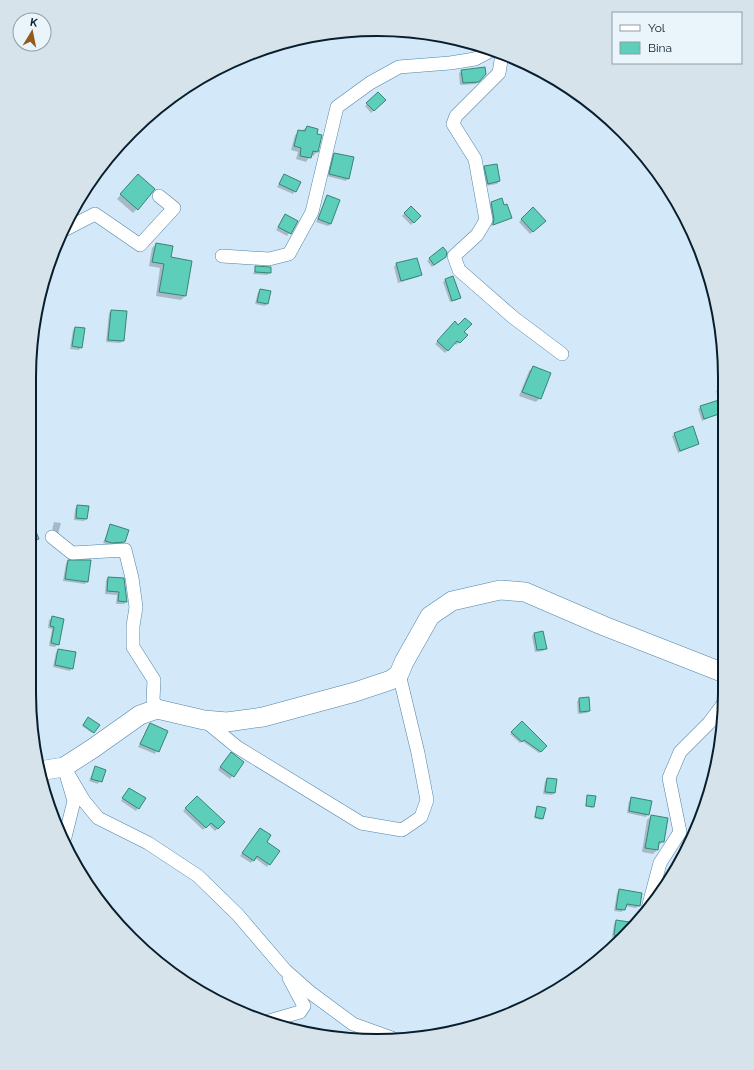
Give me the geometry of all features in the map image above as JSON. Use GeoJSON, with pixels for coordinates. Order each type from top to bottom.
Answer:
{"type":"FeatureCollection","features":[{"type":"Feature","properties":{"kind":"street"},"geometry":{"type":"LineString","coordinates":[[222,256],[269,259],[289,254],[312,212],[337,107],[370,83],[398,67],[475,59],[485,54]]}},
{"type":"Feature","properties":{"kind":"street"},"geometry":{"type":"LineString","coordinates":[[501,60],[500,73],[456,116],[453,124],[475,159],[486,220],[477,234],[454,256],[459,270],[514,318],[562,354]]}},
{"type":"Feature","properties":{"kind":"street"},"geometry":{"type":"LineString","coordinates":[[71,227],[95,214],[140,245],[174,208],[159,196]]}},
{"type":"Feature","properties":{"kind":"street"},"geometry":{"type":"LineString","coordinates":[[52,537],[72,553],[125,550],[132,578],[136,607],[133,626],[133,647],[154,680],[153,700],[157,709]]}},
{"type":"Feature","properties":{"kind":"street"},"geometry":{"type":"LineString","coordinates":[[45,770],[64,767],[140,715],[157,709],[204,720],[227,722],[263,717],[355,692],[391,680],[399,674],[404,662],[430,616],[452,601],[500,590],[525,592],[604,626],[718,671]]}},
{"type":"Feature","properties":{"kind":"street"},"geometry":{"type":"LineString","coordinates":[[204,720],[237,747],[361,823],[402,830],[421,817],[427,800],[418,753],[399,674]]}},
{"type":"Feature","properties":{"kind":"street"},"geometry":{"type":"LineString","coordinates":[[650,898],[660,863],[680,832],[669,778],[680,752],[710,723],[717,713]]}},
{"type":"Feature","properties":{"kind":"street"},"geometry":{"type":"LineString","coordinates":[[64,767],[74,801],[66,833]]}},
{"type":"Feature","properties":{"kind":"street"},"geometry":{"type":"LineString","coordinates":[[64,767],[84,801],[98,818],[148,843],[198,876],[238,915],[285,970],[311,993],[352,1024],[380,1034]]}},
{"type":"Feature","properties":{"kind":"street"},"geometry":{"type":"LineString","coordinates":[[277,1019],[300,1012],[304,1006],[285,970]]}},
{"type":"Feature","properties":{"kind":"building"},"geometry":{"type":"Polygon","coordinates":[[[485,67],[486,74],[479,82],[463,83],[461,70],[485,67]]]}},
{"type":"Feature","properties":{"kind":"building"},"geometry":{"type":"Polygon","coordinates":[[[378,92],[386,100],[374,111],[366,103],[378,92]]]}},
{"type":"Feature","properties":{"kind":"building"},"geometry":{"type":"Polygon","coordinates":[[[307,126],[318,129],[317,134],[322,135],[318,152],[313,151],[311,158],[300,156],[301,148],[294,146],[298,130],[305,131],[307,126]]]}},
{"type":"Feature","properties":{"kind":"building"},"geometry":{"type":"Polygon","coordinates":[[[334,153],[354,157],[349,179],[329,174],[334,153]]]}},
{"type":"Feature","properties":{"kind":"building"},"geometry":{"type":"Polygon","coordinates":[[[497,164],[500,181],[488,184],[484,166],[497,164]]]}},
{"type":"Feature","properties":{"kind":"building"},"geometry":{"type":"Polygon","coordinates":[[[138,174],[155,189],[138,210],[120,194],[138,174]]]}},
{"type":"Feature","properties":{"kind":"building"},"geometry":{"type":"Polygon","coordinates":[[[284,174],[301,182],[296,192],[279,184],[284,174]]]}},
{"type":"Feature","properties":{"kind":"building"},"geometry":{"type":"Polygon","coordinates":[[[327,195],[340,200],[331,224],[318,219],[327,195]]]}},
{"type":"Feature","properties":{"kind":"building"},"geometry":{"type":"Polygon","coordinates":[[[502,198],[504,205],[507,204],[512,218],[493,225],[494,219],[491,202],[502,198]]]}},
{"type":"Feature","properties":{"kind":"building"},"geometry":{"type":"Polygon","coordinates":[[[411,206],[421,216],[414,223],[404,213],[411,206]]]}},
{"type":"Feature","properties":{"kind":"building"},"geometry":{"type":"Polygon","coordinates":[[[533,207],[546,221],[533,232],[521,219],[533,207]]]}},
{"type":"Feature","properties":{"kind":"building"},"geometry":{"type":"Polygon","coordinates":[[[285,214],[298,221],[291,234],[278,227],[285,214]]]}},
{"type":"Feature","properties":{"kind":"building"},"geometry":{"type":"Polygon","coordinates":[[[156,243],[173,246],[171,257],[192,261],[186,296],[159,292],[164,264],[152,262],[156,243]]]}},
{"type":"Feature","properties":{"kind":"building"},"geometry":{"type":"Polygon","coordinates":[[[443,247],[447,252],[446,257],[434,265],[429,258],[443,247]]]}},
{"type":"Feature","properties":{"kind":"building"},"geometry":{"type":"Polygon","coordinates":[[[417,258],[422,275],[401,281],[396,263],[417,258]]]}},
{"type":"Feature","properties":{"kind":"building"},"geometry":{"type":"Polygon","coordinates":[[[255,266],[271,267],[271,273],[255,272],[255,266]]]}},
{"type":"Feature","properties":{"kind":"building"},"geometry":{"type":"Polygon","coordinates":[[[453,276],[461,298],[452,301],[445,279],[453,276]]]}},
{"type":"Feature","properties":{"kind":"building"},"geometry":{"type":"Polygon","coordinates":[[[260,289],[271,291],[268,304],[257,302],[260,289]]]}},
{"type":"Feature","properties":{"kind":"building"},"geometry":{"type":"Polygon","coordinates":[[[111,310],[127,311],[124,341],[108,340],[111,310]]]}},
{"type":"Feature","properties":{"kind":"building"},"geometry":{"type":"Polygon","coordinates":[[[465,318],[472,324],[464,332],[468,335],[460,343],[457,341],[448,351],[437,341],[455,321],[458,325],[465,318]]]}},
{"type":"Feature","properties":{"kind":"building"},"geometry":{"type":"Polygon","coordinates":[[[75,327],[85,328],[82,348],[72,346],[75,327]]]}},
{"type":"Feature","properties":{"kind":"building"},"geometry":{"type":"Polygon","coordinates":[[[533,366],[551,373],[541,399],[522,392],[533,366]]]}},
{"type":"Feature","properties":{"kind":"building"},"geometry":{"type":"Polygon","coordinates":[[[718,400],[718,414],[704,419],[700,406],[718,400]]]}},
{"type":"Feature","properties":{"kind":"building"},"geometry":{"type":"Polygon","coordinates":[[[693,426],[699,444],[680,451],[674,433],[693,426]]]}},
{"type":"Feature","properties":{"kind":"building"},"geometry":{"type":"Polygon","coordinates":[[[77,505],[89,506],[87,519],[76,518],[77,505]]]}},
{"type":"Feature","properties":{"kind":"building"},"geometry":{"type":"Polygon","coordinates":[[[110,524],[129,530],[125,542],[112,543],[105,541],[110,524]]]}},
{"type":"Feature","properties":{"kind":"building"},"geometry":{"type":"Polygon","coordinates":[[[36,532],[39,539],[36,540],[36,532]]]}},
{"type":"Feature","properties":{"kind":"building"},"geometry":{"type":"Polygon","coordinates":[[[68,560],[91,560],[88,582],[65,579],[68,560]]]}},
{"type":"Feature","properties":{"kind":"building"},"geometry":{"type":"Polygon","coordinates":[[[108,577],[124,578],[127,602],[118,601],[119,592],[107,591],[108,577]]]}},
{"type":"Feature","properties":{"kind":"building"},"geometry":{"type":"Polygon","coordinates":[[[52,616],[64,619],[59,645],[51,643],[54,627],[50,626],[52,616]]]}},
{"type":"Feature","properties":{"kind":"building"},"geometry":{"type":"Polygon","coordinates":[[[543,631],[547,649],[537,650],[534,633],[543,631]]]}},
{"type":"Feature","properties":{"kind":"building"},"geometry":{"type":"Polygon","coordinates":[[[58,649],[76,652],[73,669],[55,665],[58,649]]]}},
{"type":"Feature","properties":{"kind":"building"},"geometry":{"type":"Polygon","coordinates":[[[589,697],[590,711],[580,712],[579,698],[589,697]]]}},
{"type":"Feature","properties":{"kind":"building"},"geometry":{"type":"Polygon","coordinates":[[[88,717],[100,725],[94,733],[83,725],[88,717]]]}},
{"type":"Feature","properties":{"kind":"building"},"geometry":{"type":"Polygon","coordinates":[[[522,721],[547,746],[541,752],[524,740],[522,742],[511,732],[522,721]]]}},
{"type":"Feature","properties":{"kind":"building"},"geometry":{"type":"Polygon","coordinates":[[[150,723],[168,731],[159,752],[140,744],[150,723]]]}},
{"type":"Feature","properties":{"kind":"building"},"geometry":{"type":"Polygon","coordinates":[[[231,752],[244,762],[234,777],[220,767],[231,752]]]}},
{"type":"Feature","properties":{"kind":"building"},"geometry":{"type":"Polygon","coordinates":[[[95,766],[106,770],[102,782],[91,779],[95,766]]]}},
{"type":"Feature","properties":{"kind":"building"},"geometry":{"type":"Polygon","coordinates":[[[547,778],[557,779],[555,793],[545,792],[547,778]]]}},
{"type":"Feature","properties":{"kind":"building"},"geometry":{"type":"Polygon","coordinates":[[[129,788],[146,798],[139,809],[122,798],[129,788]]]}},
{"type":"Feature","properties":{"kind":"building"},"geometry":{"type":"Polygon","coordinates":[[[587,795],[596,796],[594,807],[586,806],[587,795]]]}},
{"type":"Feature","properties":{"kind":"building"},"geometry":{"type":"Polygon","coordinates":[[[197,796],[225,822],[218,829],[211,823],[206,828],[185,808],[197,796]]]}},
{"type":"Feature","properties":{"kind":"building"},"geometry":{"type":"Polygon","coordinates":[[[631,797],[652,801],[649,815],[629,811],[631,797]]]}},
{"type":"Feature","properties":{"kind":"building"},"geometry":{"type":"Polygon","coordinates":[[[537,806],[546,808],[543,819],[535,817],[537,806]]]}},
{"type":"Feature","properties":{"kind":"building"},"geometry":{"type":"Polygon","coordinates":[[[651,815],[668,818],[664,842],[659,842],[658,850],[645,848],[651,815]]]}},
{"type":"Feature","properties":{"kind":"building"},"geometry":{"type":"Polygon","coordinates":[[[260,828],[271,835],[267,842],[280,851],[270,865],[257,856],[254,861],[242,853],[260,828]]]}},
{"type":"Feature","properties":{"kind":"building"},"geometry":{"type":"Polygon","coordinates":[[[619,889],[642,893],[640,906],[627,904],[625,910],[616,909],[619,889]]]}},
{"type":"Feature","properties":{"kind":"building"},"geometry":{"type":"Polygon","coordinates":[[[616,920],[629,922],[616,936],[614,935],[616,920]]]}}]}
